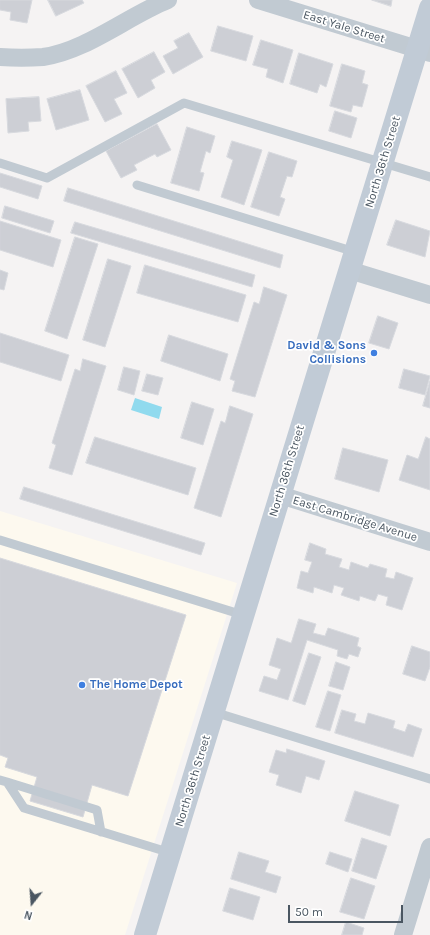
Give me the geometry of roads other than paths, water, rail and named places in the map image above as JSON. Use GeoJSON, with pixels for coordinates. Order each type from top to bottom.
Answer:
{"type":"FeatureCollection","features":[{"type":"Feature","properties":{"kind":"main road","name":"North 36th Street"},"geometry":{"type":"LineString","coordinates":[[145,935],[382,162],[424,51],[430,8]]}},
{"type":"Feature","properties":{"kind":"street"},"geometry":{"type":"LineString","coordinates":[[0,57],[44,56],[70,49],[151,6],[168,0]]}},
{"type":"Feature","properties":{"kind":"street","name":"East Yale Street"},"geometry":{"type":"LineString","coordinates":[[258,0],[424,51]]}},
{"type":"Feature","properties":{"kind":"street"},"geometry":{"type":"LineString","coordinates":[[352,261],[430,295]]}},
{"type":"Feature","properties":{"kind":"street","name":"East Cambridge Avenue"},"geometry":{"type":"LineString","coordinates":[[280,495],[430,542]]}},
{"type":"Feature","properties":{"kind":"street"},"geometry":{"type":"LineString","coordinates":[[403,935],[430,847]]}},
{"type":"Feature","properties":{"kind":"lane"},"geometry":{"type":"LineString","coordinates":[[0,163],[46,178],[184,104],[430,177]]}},
{"type":"Feature","properties":{"kind":"lane"},"geometry":{"type":"LineString","coordinates":[[137,186],[352,261]]}},
{"type":"Feature","properties":{"kind":"lane"},"geometry":{"type":"LineString","coordinates":[[0,540],[244,615]]}},
{"type":"Feature","properties":{"kind":"lane"},"geometry":{"type":"LineString","coordinates":[[214,712],[430,779]]}},
{"type":"Feature","properties":{"kind":"lane"},"geometry":{"type":"LineString","coordinates":[[4,781],[97,810],[101,832]]}},
{"type":"Feature","properties":{"kind":"lane"},"geometry":{"type":"LineString","coordinates":[[4,781],[24,808],[171,853]]}},
{"type":"Feature","properties":{"kind":"water"},"geometry":{"type":"Polygon","coordinates":[[[135,398],[162,407],[159,419],[131,410],[135,398]]]}},
{"type":"Feature","properties":{"kind":"place","name":"David & Sons Collisions"},"geometry":{"type":"Point","coordinates":[374,353]}},
{"type":"Feature","properties":{"kind":"place","name":"The Home Depot"},"geometry":{"type":"Point","coordinates":[82,685]}}]}
